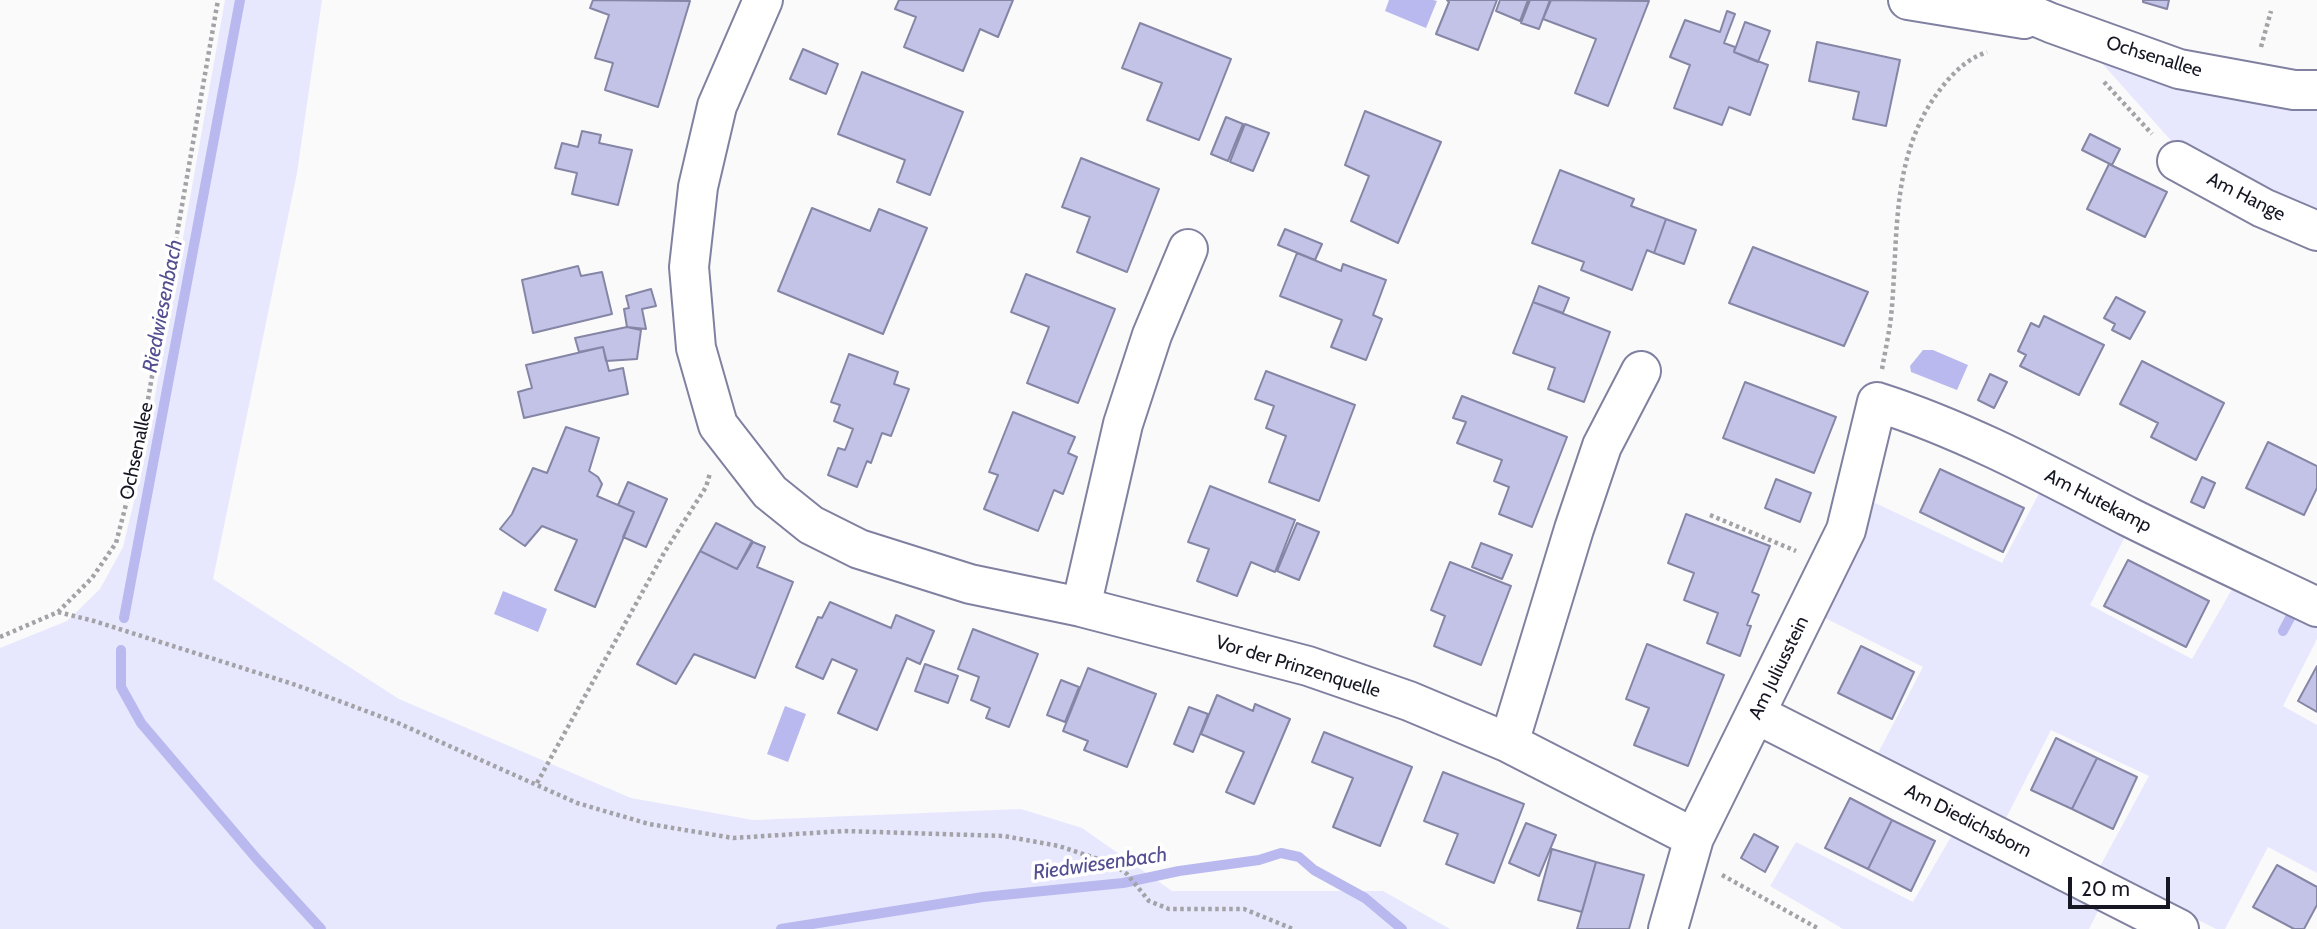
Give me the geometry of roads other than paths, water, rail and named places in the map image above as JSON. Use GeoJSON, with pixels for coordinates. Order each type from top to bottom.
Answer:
{"type":"FeatureCollection","features":[{"type":"Feature","properties":{"kind":"street","name":"Vor der Prinzenquelle"},"geometry":{"type":"LineString","coordinates":[[763,0],[717,106],[698,187],[689,267],[696,348],[718,425],[770,492],[811,525],[859,549],[970,584],[1082,607],[1308,666],[1409,701],[1509,743],[1691,847]]}},
{"type":"Feature","properties":{"kind":"street"},"geometry":{"type":"LineString","coordinates":[[1908,0],[2051,23]]}},
{"type":"Feature","properties":{"kind":"street","name":"Ochsenallee"},"geometry":{"type":"LineString","coordinates":[[1996,0],[2051,23],[2179,69],[2294,90],[2317,90]]}},
{"type":"Feature","properties":{"kind":"street","name":"Am Hange"},"geometry":{"type":"LineString","coordinates":[[2177,161],[2263,208],[2317,231]]}},
{"type":"Feature","properties":{"kind":"street"},"geometry":{"type":"LineString","coordinates":[[1082,607],[1123,424],[1152,335],[1188,249]]}},
{"type":"Feature","properties":{"kind":"street"},"geometry":{"type":"LineString","coordinates":[[1509,743],[1602,446],[1641,371]]}},
{"type":"Feature","properties":{"kind":"street","name":"Am Juliusstein"},"geometry":{"type":"LineString","coordinates":[[1668,929],[1691,847],[1846,530],[1877,402]]}},
{"type":"Feature","properties":{"kind":"street","name":"Am Hutekamp"},"geometry":{"type":"LineString","coordinates":[[1877,402],[1927,418],[1985,444],[2317,607]]}},
{"type":"Feature","properties":{"kind":"street","name":"Am Diedichsborn"},"geometry":{"type":"LineString","coordinates":[[1756,714],[2179,929]]}},
{"type":"Feature","properties":{"kind":"water"},"geometry":{"type":"Polygon","coordinates":[[[1389,0],[1437,1],[1426,28],[1385,11],[1389,0]]]}},
{"type":"Feature","properties":{"kind":"water"},"geometry":{"type":"Polygon","coordinates":[[[1923,350],[1933,350],[1968,365],[1957,390],[1911,372],[1910,366],[1923,350]]]}},
{"type":"Feature","properties":{"kind":"water"},"geometry":{"type":"Polygon","coordinates":[[[503,591],[547,609],[538,632],[494,614],[503,591]]]}},
{"type":"Feature","properties":{"kind":"water"},"geometry":{"type":"Polygon","coordinates":[[[785,706],[806,714],[788,762],[767,754],[785,706]]]}},
{"type":"Feature","properties":{"kind":"waterway","name":"Riedwiesenbach"},"geometry":{"type":"LineString","coordinates":[[124,618],[240,0]]}},
{"type":"Feature","properties":{"kind":"waterway"},"geometry":{"type":"LineString","coordinates":[[2283,631],[2291,616]]}},
{"type":"Feature","properties":{"kind":"waterway","name":"Riedwiesenbach"},"geometry":{"type":"LineString","coordinates":[[121,650],[121,687],[141,723],[256,858],[321,929]]}},
{"type":"Feature","properties":{"kind":"waterway","name":"Riedwiesenbach"},"geometry":{"type":"LineString","coordinates":[[781,929],[983,897],[1123,883],[1179,871],[1259,860],[1281,853],[1299,857],[1314,870],[1365,898],[1402,929]]}}]}
